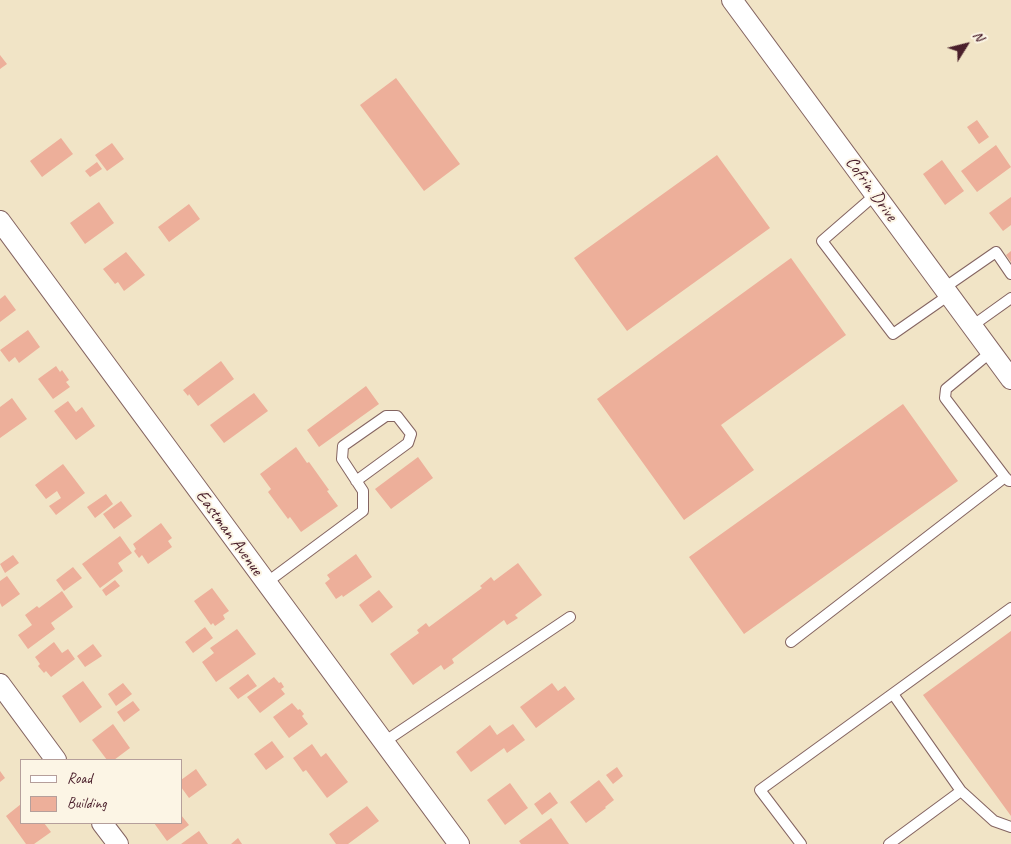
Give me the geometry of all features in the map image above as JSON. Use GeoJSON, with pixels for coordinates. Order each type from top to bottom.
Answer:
{"type":"FeatureCollection","features":[{"type":"Feature","properties":{"kind":"street","name":"Cofrin Drive"},"geometry":{"type":"LineString","coordinates":[[732,0],[1011,379]]}},
{"type":"Feature","properties":{"kind":"street","name":"Eastman Avenue"},"geometry":{"type":"LineString","coordinates":[[0,221],[459,844]]}},
{"type":"Feature","properties":{"kind":"street"},"geometry":{"type":"LineString","coordinates":[[0,684],[55,759]]}},
{"type":"Feature","properties":{"kind":"street"},"geometry":{"type":"LineString","coordinates":[[103,824],[118,844]]}},
{"type":"Feature","properties":{"kind":"lane"},"geometry":{"type":"LineString","coordinates":[[875,195],[822,241],[893,334],[996,252],[1011,274]]}},
{"type":"Feature","properties":{"kind":"lane"},"geometry":{"type":"LineString","coordinates":[[972,326],[1011,298]]}},
{"type":"Feature","properties":{"kind":"lane"},"geometry":{"type":"LineString","coordinates":[[791,642],[1008,479],[944,398],[946,389],[991,352]]}},
{"type":"Feature","properties":{"kind":"lane"},"geometry":{"type":"LineString","coordinates":[[266,583],[363,511],[363,491],[356,481],[342,459],[343,446],[386,416],[397,416],[411,434],[408,443],[356,481]]}},
{"type":"Feature","properties":{"kind":"lane"},"geometry":{"type":"LineString","coordinates":[[801,844],[760,790],[1011,608]]}},
{"type":"Feature","properties":{"kind":"lane"},"geometry":{"type":"LineString","coordinates":[[384,742],[570,617]]}},
{"type":"Feature","properties":{"kind":"lane"},"geometry":{"type":"LineString","coordinates":[[893,694],[961,791],[994,821],[1011,828]]}},
{"type":"Feature","properties":{"kind":"lane"},"geometry":{"type":"LineString","coordinates":[[889,844],[961,791]]}},
{"type":"Feature","properties":{"kind":"building"},"geometry":{"type":"Polygon","coordinates":[[[0,55],[7,64],[0,69],[0,55]]]}},
{"type":"Feature","properties":{"kind":"building"},"geometry":{"type":"Polygon","coordinates":[[[396,78],[460,164],[424,191],[360,105],[396,78]]]}},
{"type":"Feature","properties":{"kind":"building"},"geometry":{"type":"Polygon","coordinates":[[[977,120],[989,137],[979,144],[967,127],[977,120]]]}},
{"type":"Feature","properties":{"kind":"building"},"geometry":{"type":"Polygon","coordinates":[[[61,138],[73,154],[42,177],[30,161],[61,138]]]}},
{"type":"Feature","properties":{"kind":"building"},"geometry":{"type":"Polygon","coordinates":[[[112,143],[124,159],[107,171],[95,155],[112,143]]]}},
{"type":"Feature","properties":{"kind":"building"},"geometry":{"type":"Polygon","coordinates":[[[996,145],[1011,167],[977,192],[961,171],[996,145]]]}},
{"type":"Feature","properties":{"kind":"building"},"geometry":{"type":"Polygon","coordinates":[[[717,155],[770,228],[627,331],[574,258],[717,155]]]}},
{"type":"Feature","properties":{"kind":"building"},"geometry":{"type":"Polygon","coordinates":[[[942,160],[964,191],[945,205],[923,174],[942,160]]]}},
{"type":"Feature","properties":{"kind":"building"},"geometry":{"type":"Polygon","coordinates":[[[97,162],[102,169],[90,177],[85,171],[97,162]]]}},
{"type":"Feature","properties":{"kind":"building"},"geometry":{"type":"Polygon","coordinates":[[[1011,197],[1011,225],[1003,231],[989,213],[1011,197]]]}},
{"type":"Feature","properties":{"kind":"building"},"geometry":{"type":"Polygon","coordinates":[[[99,202],[114,223],[85,244],[70,223],[99,202]]]}},
{"type":"Feature","properties":{"kind":"building"},"geometry":{"type":"Polygon","coordinates":[[[189,204],[200,219],[169,242],[158,227],[189,204]]]}},
{"type":"Feature","properties":{"kind":"building"},"geometry":{"type":"Polygon","coordinates":[[[1011,251],[1011,262],[1006,255],[1011,251]]]}},
{"type":"Feature","properties":{"kind":"building"},"geometry":{"type":"Polygon","coordinates":[[[126,252],[145,275],[124,291],[118,282],[115,284],[103,269],[126,252]]]}},
{"type":"Feature","properties":{"kind":"building"},"geometry":{"type":"Polygon","coordinates":[[[791,258],[846,335],[721,425],[754,470],[684,520],[597,399],[791,258]]]}},
{"type":"Feature","properties":{"kind":"building"},"geometry":{"type":"Polygon","coordinates":[[[5,295],[16,310],[0,322],[0,299],[5,295]]]}},
{"type":"Feature","properties":{"kind":"building"},"geometry":{"type":"Polygon","coordinates":[[[28,330],[40,347],[19,363],[15,357],[9,362],[0,350],[28,330]]]}},
{"type":"Feature","properties":{"kind":"building"},"geometry":{"type":"Polygon","coordinates":[[[221,361],[234,379],[198,406],[189,394],[188,396],[183,390],[221,361]]]}},
{"type":"Feature","properties":{"kind":"building"},"geometry":{"type":"Polygon","coordinates":[[[56,366],[60,372],[62,370],[69,380],[66,382],[70,387],[53,399],[38,379],[56,366]]]}},
{"type":"Feature","properties":{"kind":"building"},"geometry":{"type":"Polygon","coordinates":[[[366,386],[379,404],[319,447],[307,430],[366,386]]]}},
{"type":"Feature","properties":{"kind":"building"},"geometry":{"type":"Polygon","coordinates":[[[254,393],[268,411],[224,443],[210,425],[254,393]]]}},
{"type":"Feature","properties":{"kind":"building"},"geometry":{"type":"Polygon","coordinates":[[[12,398],[27,419],[0,438],[0,407],[12,398]]]}},
{"type":"Feature","properties":{"kind":"building"},"geometry":{"type":"Polygon","coordinates":[[[68,401],[76,412],[82,407],[95,426],[76,440],[54,411],[68,401]]]}},
{"type":"Feature","properties":{"kind":"building"},"geometry":{"type":"Polygon","coordinates":[[[903,404],[958,481],[744,634],[689,557],[903,404]]]}},
{"type":"Feature","properties":{"kind":"building"},"geometry":{"type":"Polygon","coordinates":[[[296,447],[329,490],[327,491],[338,506],[301,532],[290,517],[288,519],[268,492],[271,489],[260,474],[296,447]]]}},
{"type":"Feature","properties":{"kind":"building"},"geometry":{"type":"Polygon","coordinates":[[[418,457],[433,478],[391,509],[375,489],[418,457]]]}},
{"type":"Feature","properties":{"kind":"building"},"geometry":{"type":"Polygon","coordinates":[[[63,464],[85,493],[56,515],[49,506],[61,498],[57,491],[46,499],[35,485],[63,464]]]}},
{"type":"Feature","properties":{"kind":"building"},"geometry":{"type":"Polygon","coordinates":[[[106,494],[113,504],[95,518],[87,507],[106,494]]]}},
{"type":"Feature","properties":{"kind":"building"},"geometry":{"type":"Polygon","coordinates":[[[121,501],[132,516],[114,529],[103,514],[121,501]]]}},
{"type":"Feature","properties":{"kind":"building"},"geometry":{"type":"Polygon","coordinates":[[[161,523],[172,538],[168,541],[172,547],[148,564],[142,555],[139,558],[134,551],[136,549],[133,544],[161,523]]]}},
{"type":"Feature","properties":{"kind":"building"},"geometry":{"type":"Polygon","coordinates":[[[120,536],[132,553],[118,563],[123,571],[100,588],[82,564],[120,536]]]}},
{"type":"Feature","properties":{"kind":"building"},"geometry":{"type":"Polygon","coordinates":[[[356,554],[372,577],[343,597],[342,595],[336,599],[325,583],[330,579],[327,575],[356,554]]]}},
{"type":"Feature","properties":{"kind":"building"},"geometry":{"type":"Polygon","coordinates":[[[13,555],[19,563],[5,573],[0,564],[13,555]]]}},
{"type":"Feature","properties":{"kind":"building"},"geometry":{"type":"Polygon","coordinates":[[[518,563],[542,595],[515,615],[518,618],[507,625],[504,620],[452,659],[454,663],[444,670],[441,665],[413,685],[390,654],[419,633],[417,630],[426,623],[429,627],[482,588],[480,586],[491,577],[494,581],[518,563]]]}},
{"type":"Feature","properties":{"kind":"building"},"geometry":{"type":"Polygon","coordinates":[[[73,567],[82,578],[64,591],[56,580],[73,567]]]}},
{"type":"Feature","properties":{"kind":"building"},"geometry":{"type":"Polygon","coordinates":[[[7,576],[20,594],[2,607],[0,603],[0,581],[7,576]]]}},
{"type":"Feature","properties":{"kind":"building"},"geometry":{"type":"Polygon","coordinates":[[[115,580],[120,586],[106,596],[102,590],[115,580]]]}},
{"type":"Feature","properties":{"kind":"building"},"geometry":{"type":"Polygon","coordinates":[[[212,588],[229,611],[223,615],[225,619],[215,626],[213,623],[211,625],[194,601],[212,588]]]}},
{"type":"Feature","properties":{"kind":"building"},"geometry":{"type":"Polygon","coordinates":[[[379,590],[393,607],[372,623],[359,605],[379,590]]]}},
{"type":"Feature","properties":{"kind":"building"},"geometry":{"type":"Polygon","coordinates":[[[62,591],[73,607],[51,623],[55,629],[28,649],[18,635],[32,625],[25,615],[37,606],[39,608],[62,591]]]}},
{"type":"Feature","properties":{"kind":"building"},"geometry":{"type":"Polygon","coordinates":[[[205,627],[213,638],[193,653],[185,642],[205,627]]]}},
{"type":"Feature","properties":{"kind":"building"},"geometry":{"type":"Polygon","coordinates":[[[237,629],[256,654],[216,682],[202,662],[214,653],[210,648],[237,629]]]}},
{"type":"Feature","properties":{"kind":"building"},"geometry":{"type":"Polygon","coordinates":[[[1011,631],[1011,816],[923,695],[1011,631]]]}},
{"type":"Feature","properties":{"kind":"building"},"geometry":{"type":"Polygon","coordinates":[[[54,642],[62,653],[68,649],[75,659],[51,677],[38,666],[40,664],[35,657],[54,642]]]}},
{"type":"Feature","properties":{"kind":"building"},"geometry":{"type":"Polygon","coordinates":[[[93,644],[102,656],[85,667],[77,656],[93,644]]]}},
{"type":"Feature","properties":{"kind":"building"},"geometry":{"type":"Polygon","coordinates":[[[248,674],[257,686],[238,699],[229,688],[248,674]]]}},
{"type":"Feature","properties":{"kind":"building"},"geometry":{"type":"Polygon","coordinates":[[[274,677],[279,683],[281,682],[284,687],[281,689],[285,694],[260,713],[247,697],[274,677]]]}},
{"type":"Feature","properties":{"kind":"building"},"geometry":{"type":"Polygon","coordinates":[[[83,681],[102,707],[80,723],[62,696],[83,681]]]}},
{"type":"Feature","properties":{"kind":"building"},"geometry":{"type":"Polygon","coordinates":[[[123,683],[132,694],[116,706],[108,694],[123,683]]]}},
{"type":"Feature","properties":{"kind":"building"},"geometry":{"type":"Polygon","coordinates":[[[552,683],[558,691],[565,686],[575,699],[536,728],[520,707],[552,683]]]}},
{"type":"Feature","properties":{"kind":"building"},"geometry":{"type":"Polygon","coordinates":[[[133,701],[140,710],[124,722],[117,712],[133,701]]]}},
{"type":"Feature","properties":{"kind":"building"},"geometry":{"type":"Polygon","coordinates":[[[292,703],[304,714],[302,716],[308,724],[289,738],[273,717],[292,703]]]}},
{"type":"Feature","properties":{"kind":"building"},"geometry":{"type":"Polygon","coordinates":[[[113,724],[130,748],[115,759],[106,759],[92,740],[113,724]]]}},
{"type":"Feature","properties":{"kind":"building"},"geometry":{"type":"Polygon","coordinates":[[[513,724],[525,740],[507,753],[504,748],[471,772],[456,752],[490,725],[497,735],[513,724]]]}},
{"type":"Feature","properties":{"kind":"building"},"geometry":{"type":"Polygon","coordinates":[[[272,741],[284,757],[266,770],[254,754],[272,741]]]}},
{"type":"Feature","properties":{"kind":"building"},"geometry":{"type":"Polygon","coordinates":[[[312,744],[321,757],[326,753],[348,782],[327,798],[306,770],[303,772],[293,758],[312,744]]]}},
{"type":"Feature","properties":{"kind":"building"},"geometry":{"type":"Polygon","coordinates":[[[617,767],[623,776],[613,784],[606,775],[617,767]]]}},
{"type":"Feature","properties":{"kind":"building"},"geometry":{"type":"Polygon","coordinates":[[[196,769],[207,785],[189,798],[182,788],[182,779],[196,769]]]}},
{"type":"Feature","properties":{"kind":"building"},"geometry":{"type":"Polygon","coordinates":[[[0,771],[5,778],[0,782],[0,771]]]}},
{"type":"Feature","properties":{"kind":"building"},"geometry":{"type":"Polygon","coordinates":[[[599,780],[614,800],[586,823],[570,802],[599,780]]]}},
{"type":"Feature","properties":{"kind":"building"},"geometry":{"type":"Polygon","coordinates":[[[510,783],[528,808],[505,825],[487,800],[510,783]]]}},
{"type":"Feature","properties":{"kind":"building"},"geometry":{"type":"Polygon","coordinates":[[[550,792],[558,803],[542,815],[534,804],[550,792]]]}},
{"type":"Feature","properties":{"kind":"building"},"geometry":{"type":"Polygon","coordinates":[[[20,805],[20,824],[45,824],[51,832],[34,844],[26,844],[6,816],[20,805]]]}},
{"type":"Feature","properties":{"kind":"building"},"geometry":{"type":"Polygon","coordinates":[[[367,806],[379,821],[348,844],[336,844],[329,834],[367,806]]]}},
{"type":"Feature","properties":{"kind":"building"},"geometry":{"type":"Polygon","coordinates":[[[182,816],[189,825],[167,841],[155,824],[182,824],[182,816]]]}},
{"type":"Feature","properties":{"kind":"building"},"geometry":{"type":"Polygon","coordinates":[[[551,818],[569,844],[521,844],[519,841],[551,818]]]}},
{"type":"Feature","properties":{"kind":"building"},"geometry":{"type":"Polygon","coordinates":[[[199,831],[208,844],[181,844],[199,831]]]}},
{"type":"Feature","properties":{"kind":"building"},"geometry":{"type":"Polygon","coordinates":[[[238,838],[242,844],[231,844],[238,838]]]}}]}
